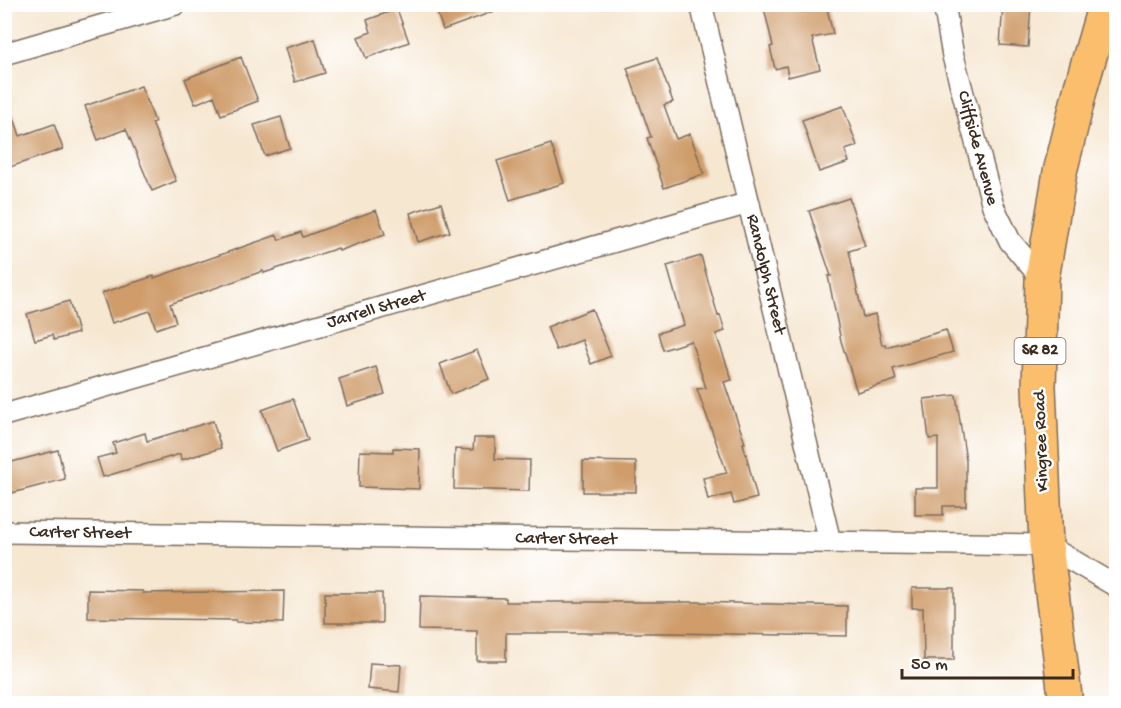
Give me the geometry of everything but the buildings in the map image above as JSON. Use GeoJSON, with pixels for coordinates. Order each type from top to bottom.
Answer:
{"type":"FeatureCollection","features":[{"type":"Feature","properties":{"kind":"main road","name":"Kingree Road"},"geometry":{"type":"LineString","coordinates":[[1066,704],[1046,545],[1039,387],[1042,279],[1060,172],[1105,4]]}},
{"type":"Feature","properties":{"kind":"street"},"geometry":{"type":"LineString","coordinates":[[4,54],[176,4]]}},
{"type":"Feature","properties":{"kind":"street","name":"Randolph Street"},"geometry":{"type":"LineString","coordinates":[[701,4],[830,542]]}},
{"type":"Feature","properties":{"kind":"street","name":"Cliffside Avenue"},"geometry":{"type":"LineString","coordinates":[[944,4],[954,56],[993,206],[1011,241],[1042,279]]}},
{"type":"Feature","properties":{"kind":"street","name":"Jarrell Street"},"geometry":{"type":"LineString","coordinates":[[4,415],[749,203]]}},
{"type":"Feature","properties":{"kind":"street","name":"Carter Street"},"geometry":{"type":"LineString","coordinates":[[4,532],[1046,545],[1116,586]]}}]}
